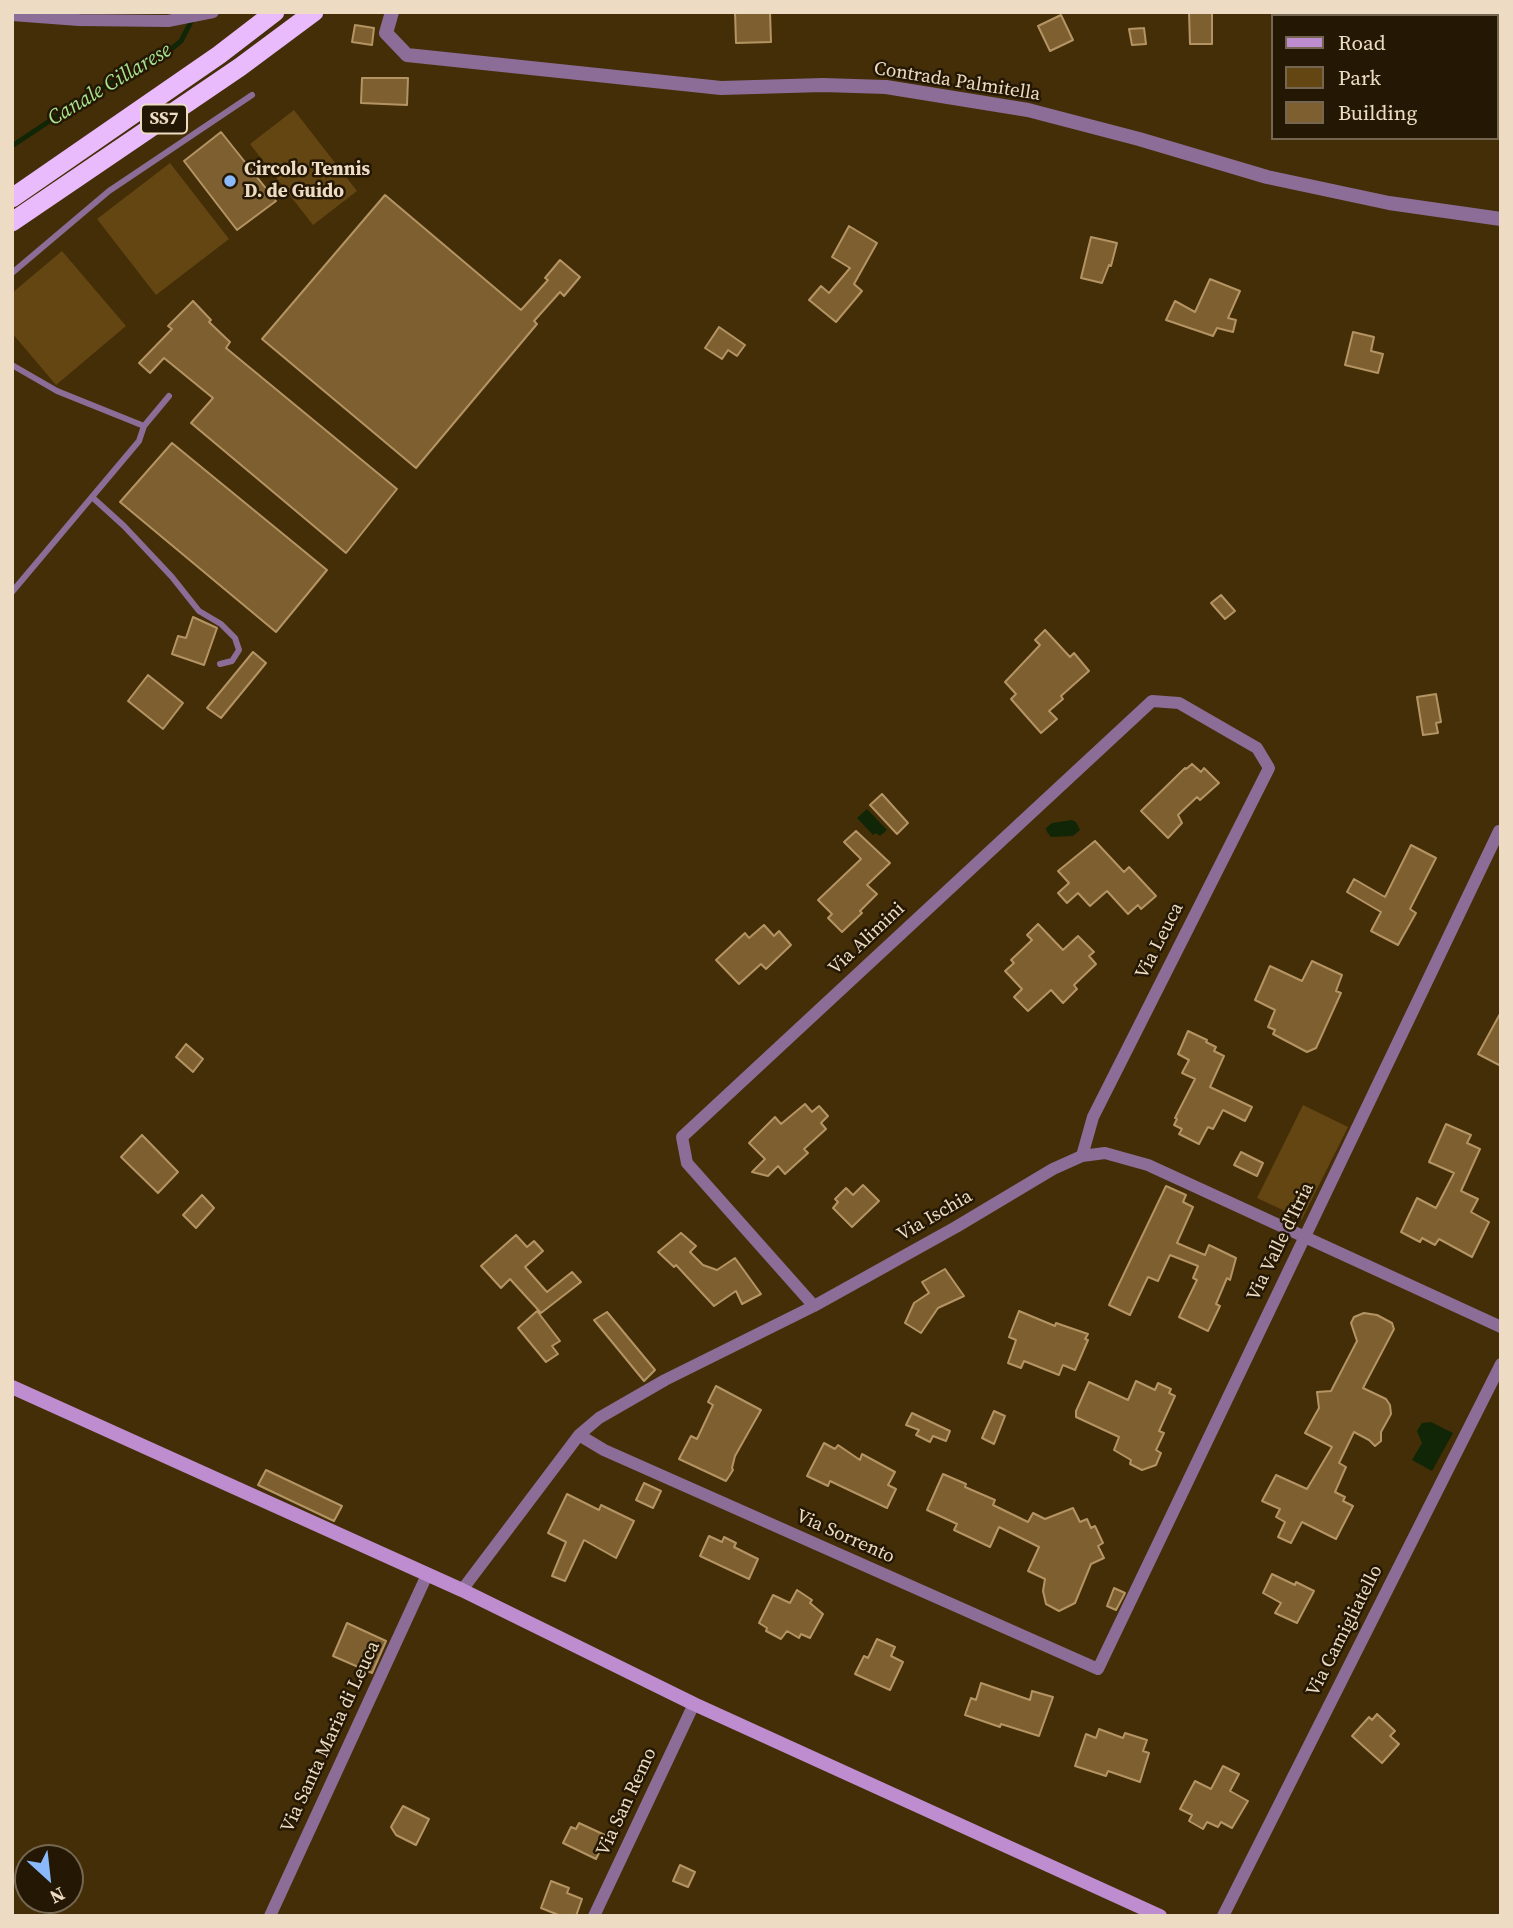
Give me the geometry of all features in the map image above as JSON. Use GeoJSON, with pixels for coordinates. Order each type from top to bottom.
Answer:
{"type":"FeatureCollection","features":[{"type":"Feature","properties":{"kind":"highway","name":"SS7"},"geometry":{"type":"LineString","coordinates":[[12,198],[219,55],[275,12]]}},
{"type":"Feature","properties":{"kind":"highway","name":"SS7"},"geometry":{"type":"LineString","coordinates":[[12,222],[240,68],[314,12]]}},
{"type":"Feature","properties":{"kind":"main road"},"geometry":{"type":"LineString","coordinates":[[12,1387],[462,1590],[694,1704],[1160,1916]]}},
{"type":"Feature","properties":{"kind":"street","name":"Contrada Palmitella"},"geometry":{"type":"LineString","coordinates":[[391,12],[386,33],[407,55],[721,88],[823,85],[886,87],[1028,110],[1267,177],[1389,203],[1501,219]]}},
{"type":"Feature","properties":{"kind":"street"},"geometry":{"type":"LineString","coordinates":[[12,15],[79,20],[168,21],[212,13]]}},
{"type":"Feature","properties":{"kind":"street","name":"Via Alimini"},"geometry":{"type":"LineString","coordinates":[[814,1306],[687,1163],[682,1137],[1152,701],[1179,703],[1257,748]]}},
{"type":"Feature","properties":{"kind":"street","name":"Via Leuca"},"geometry":{"type":"LineString","coordinates":[[1083,1156],[1093,1117],[1269,768],[1257,748]]}},
{"type":"Feature","properties":{"kind":"street","name":"Via Valle d'Itria"},"geometry":{"type":"LineString","coordinates":[[1098,1669],[1499,831]]}},
{"type":"Feature","properties":{"kind":"street","name":"Via Ischia"},"geometry":{"type":"LineString","coordinates":[[462,1590],[579,1435],[599,1418],[665,1380],[814,1306],[1054,1169],[1083,1156],[1105,1153],[1148,1165],[1501,1328]]}},
{"type":"Feature","properties":{"kind":"street","name":"Via Camigliatello"},"geometry":{"type":"LineString","coordinates":[[1223,1916],[1501,1364]]}},
{"type":"Feature","properties":{"kind":"street","name":"Via Sorrento"},"geometry":{"type":"LineString","coordinates":[[579,1435],[617,1456],[1098,1669]]}},
{"type":"Feature","properties":{"kind":"street","name":"Via Santa Maria di Leuca"},"geometry":{"type":"LineString","coordinates":[[270,1916],[427,1575]]}},
{"type":"Feature","properties":{"kind":"street","name":"Via San Remo"},"geometry":{"type":"LineString","coordinates":[[594,1916],[694,1704]]}},
{"type":"Feature","properties":{"kind":"lane"},"geometry":{"type":"LineString","coordinates":[[12,272],[109,191],[252,95]]}},
{"type":"Feature","properties":{"kind":"lane"},"geometry":{"type":"LineString","coordinates":[[12,365],[58,391],[144,426]]}},
{"type":"Feature","properties":{"kind":"lane"},"geometry":{"type":"LineString","coordinates":[[12,592],[139,440],[144,426],[169,396]]}},
{"type":"Feature","properties":{"kind":"lane"},"geometry":{"type":"LineString","coordinates":[[92,497],[124,526],[172,577],[199,611],[221,624],[235,638],[239,650],[232,661],[220,664]]}},
{"type":"Feature","properties":{"kind":"green space"},"geometry":{"type":"Polygon","coordinates":[[[294,110],[357,191],[313,225],[250,144],[294,110]]]}},
{"type":"Feature","properties":{"kind":"green space"},"geometry":{"type":"Polygon","coordinates":[[[170,163],[229,239],[156,295],[97,219],[170,163]]]}},
{"type":"Feature","properties":{"kind":"green space"},"geometry":{"type":"Polygon","coordinates":[[[62,251],[126,326],[56,385],[12,333],[12,293],[62,251]]]}},
{"type":"Feature","properties":{"kind":"green space"},"geometry":{"type":"Polygon","coordinates":[[[1303,1105],[1348,1127],[1302,1219],[1257,1198],[1303,1105]]]}},
{"type":"Feature","properties":{"kind":"shaded area"},"geometry":{"type":"Polygon","coordinates":[[[867,809],[887,830],[880,836],[876,833],[873,835],[857,818],[867,809]]]}},
{"type":"Feature","properties":{"kind":"shaded area"},"geometry":{"type":"Polygon","coordinates":[[[1072,820],[1080,830],[1073,836],[1051,837],[1047,832],[1046,828],[1052,823],[1072,820]]]}},
{"type":"Feature","properties":{"kind":"shaded area"},"geometry":{"type":"Polygon","coordinates":[[[1431,1422],[1453,1433],[1432,1471],[1412,1460],[1422,1443],[1417,1431],[1422,1423],[1431,1422]]]}},
{"type":"Feature","properties":{"kind":"building"},"geometry":{"type":"Polygon","coordinates":[[[735,12],[770,12],[771,42],[736,43],[735,12]]]}},
{"type":"Feature","properties":{"kind":"building"},"geometry":{"type":"Polygon","coordinates":[[[1189,12],[1212,12],[1212,44],[1190,44],[1189,12]]]}},
{"type":"Feature","properties":{"kind":"building"},"geometry":{"type":"Polygon","coordinates":[[[1061,15],[1073,40],[1050,51],[1038,26],[1061,15]]]}},
{"type":"Feature","properties":{"kind":"building"},"geometry":{"type":"Polygon","coordinates":[[[355,25],[374,28],[372,45],[352,42],[355,25]]]}},
{"type":"Feature","properties":{"kind":"building"},"geometry":{"type":"Polygon","coordinates":[[[1144,28],[1146,44],[1132,45],[1129,29],[1144,28]]]}},
{"type":"Feature","properties":{"kind":"building"},"geometry":{"type":"Polygon","coordinates":[[[362,78],[408,78],[407,105],[361,103],[362,78]]]}},
{"type":"Feature","properties":{"kind":"building","name":"Circolo Tennis D. de Guido"},"geometry":{"type":"Polygon","coordinates":[[[221,132],[276,201],[237,230],[184,161],[221,132]]]}},
{"type":"Feature","properties":{"kind":"building"},"geometry":{"type":"Polygon","coordinates":[[[385,195],[521,310],[548,280],[545,278],[560,260],[580,277],[564,296],[560,292],[534,321],[537,324],[416,468],[262,339],[385,195]]]}},
{"type":"Feature","properties":{"kind":"building"},"geometry":{"type":"Polygon","coordinates":[[[849,226],[877,243],[854,284],[862,291],[836,322],[809,300],[821,286],[829,293],[850,268],[832,257],[849,226]]]}},
{"type":"Feature","properties":{"kind":"building"},"geometry":{"type":"Polygon","coordinates":[[[1091,237],[1117,243],[1111,266],[1109,265],[1102,283],[1081,278],[1091,237]]]}},
{"type":"Feature","properties":{"kind":"building"},"geometry":{"type":"Polygon","coordinates":[[[1210,279],[1240,291],[1228,318],[1236,320],[1233,332],[1217,328],[1213,336],[1166,320],[1175,301],[1195,312],[1210,279]]]}},
{"type":"Feature","properties":{"kind":"building"},"geometry":{"type":"Polygon","coordinates":[[[193,301],[211,320],[209,322],[230,342],[226,348],[397,489],[346,553],[191,423],[213,398],[164,358],[150,373],[139,363],[172,329],[168,326],[193,301]]]}},
{"type":"Feature","properties":{"kind":"building"},"geometry":{"type":"Polygon","coordinates":[[[719,327],[745,345],[737,356],[728,350],[722,359],[705,348],[719,327]]]}},
{"type":"Feature","properties":{"kind":"building"},"geometry":{"type":"Polygon","coordinates":[[[1353,332],[1374,337],[1371,351],[1383,354],[1378,373],[1345,365],[1353,332]]]}},
{"type":"Feature","properties":{"kind":"building"},"geometry":{"type":"Polygon","coordinates":[[[172,443],[327,570],[276,632],[120,502],[172,443]]]}},
{"type":"Feature","properties":{"kind":"building"},"geometry":{"type":"Polygon","coordinates":[[[1221,595],[1235,611],[1225,619],[1211,603],[1221,595]]]}},
{"type":"Feature","properties":{"kind":"building"},"geometry":{"type":"Polygon","coordinates":[[[193,617],[217,628],[204,665],[172,654],[178,636],[186,638],[193,617]]]}},
{"type":"Feature","properties":{"kind":"building"},"geometry":{"type":"Polygon","coordinates":[[[1045,630],[1070,657],[1074,653],[1089,671],[1061,696],[1063,699],[1049,711],[1057,719],[1041,733],[1011,699],[1016,694],[1005,682],[1040,645],[1035,640],[1045,630]]]}},
{"type":"Feature","properties":{"kind":"building"},"geometry":{"type":"Polygon","coordinates":[[[253,652],[266,663],[221,718],[207,708],[253,652]]]}},
{"type":"Feature","properties":{"kind":"building"},"geometry":{"type":"Polygon","coordinates":[[[148,675],[183,703],[163,729],[128,701],[148,675]]]}},
{"type":"Feature","properties":{"kind":"building"},"geometry":{"type":"Polygon","coordinates":[[[1436,694],[1441,722],[1436,723],[1438,733],[1423,735],[1417,697],[1436,694]]]}},
{"type":"Feature","properties":{"kind":"building"},"geometry":{"type":"Polygon","coordinates":[[[1192,764],[1201,772],[1204,768],[1219,783],[1200,800],[1197,797],[1178,815],[1182,823],[1168,838],[1141,811],[1192,764]]]}},
{"type":"Feature","properties":{"kind":"building"},"geometry":{"type":"Polygon","coordinates":[[[882,794],[908,823],[897,834],[870,805],[882,794]]]}},
{"type":"Feature","properties":{"kind":"building"},"geometry":{"type":"Polygon","coordinates":[[[856,831],[890,863],[867,885],[877,894],[842,932],[828,918],[832,914],[818,900],[861,859],[844,842],[856,831]]]}},
{"type":"Feature","properties":{"kind":"building"},"geometry":{"type":"Polygon","coordinates":[[[1095,841],[1124,872],[1129,867],[1156,896],[1141,909],[1138,905],[1128,914],[1107,891],[1090,906],[1078,893],[1067,903],[1058,893],[1069,883],[1058,871],[1095,841]]]}},
{"type":"Feature","properties":{"kind":"building"},"geometry":{"type":"Polygon","coordinates":[[[1411,845],[1436,858],[1410,909],[1416,913],[1398,945],[1371,931],[1381,912],[1347,892],[1354,879],[1385,897],[1411,845]]]}},
{"type":"Feature","properties":{"kind":"building"},"geometry":{"type":"Polygon","coordinates":[[[1038,924],[1063,950],[1078,936],[1094,952],[1089,956],[1096,964],[1074,985],[1077,989],[1063,1003],[1051,990],[1028,1011],[1014,997],[1022,989],[1005,971],[1014,963],[1011,960],[1032,940],[1027,935],[1038,924]]]}},
{"type":"Feature","properties":{"kind":"building"},"geometry":{"type":"Polygon","coordinates":[[[764,925],[774,936],[779,931],[791,945],[766,969],[761,964],[739,984],[716,960],[745,933],[749,938],[764,925]]]}},
{"type":"Feature","properties":{"kind":"building"},"geometry":{"type":"Polygon","coordinates":[[[1312,961],[1342,975],[1336,991],[1341,993],[1316,1048],[1307,1052],[1273,1034],[1275,1030],[1268,1027],[1275,1010],[1255,1000],[1270,966],[1302,981],[1312,961]]]}},
{"type":"Feature","properties":{"kind":"building"},"geometry":{"type":"Polygon","coordinates":[[[1501,1012],[1501,1066],[1478,1054],[1501,1012]]]}},
{"type":"Feature","properties":{"kind":"building"},"geometry":{"type":"Polygon","coordinates":[[[1188,1031],[1207,1040],[1206,1042],[1216,1047],[1214,1051],[1224,1056],[1210,1087],[1252,1107],[1245,1121],[1223,1110],[1213,1129],[1208,1127],[1199,1144],[1179,1134],[1182,1129],[1174,1125],[1195,1079],[1182,1073],[1189,1060],[1178,1054],[1188,1031]]]}},
{"type":"Feature","properties":{"kind":"building"},"geometry":{"type":"Polygon","coordinates":[[[186,1044],[203,1059],[193,1072],[176,1057],[186,1044]]]}},
{"type":"Feature","properties":{"kind":"building"},"geometry":{"type":"Polygon","coordinates":[[[805,1104],[812,1112],[819,1106],[828,1116],[821,1123],[826,1129],[804,1149],[808,1153],[785,1174],[778,1166],[768,1176],[752,1172],[765,1159],[749,1143],[775,1117],[781,1124],[805,1104]]]}},
{"type":"Feature","properties":{"kind":"building"},"geometry":{"type":"Polygon","coordinates":[[[1446,1124],[1471,1135],[1467,1143],[1480,1149],[1461,1191],[1478,1199],[1471,1212],[1489,1222],[1472,1257],[1439,1239],[1435,1245],[1422,1238],[1420,1242],[1401,1232],[1417,1198],[1436,1208],[1454,1173],[1429,1162],[1446,1124]]]}},
{"type":"Feature","properties":{"kind":"building"},"geometry":{"type":"Polygon","coordinates":[[[142,1135],[178,1172],[158,1193],[121,1157],[142,1135]]]}},
{"type":"Feature","properties":{"kind":"building"},"geometry":{"type":"Polygon","coordinates":[[[1241,1152],[1263,1163],[1257,1176],[1234,1165],[1241,1152]]]}},
{"type":"Feature","properties":{"kind":"building"},"geometry":{"type":"Polygon","coordinates":[[[863,1185],[879,1201],[852,1227],[833,1208],[838,1202],[835,1199],[846,1188],[853,1195],[863,1185]]]}},
{"type":"Feature","properties":{"kind":"building"},"geometry":{"type":"Polygon","coordinates":[[[1166,1186],[1186,1195],[1183,1202],[1193,1207],[1177,1243],[1205,1255],[1209,1245],[1236,1258],[1230,1280],[1227,1278],[1216,1304],[1220,1306],[1208,1331],[1179,1317],[1197,1280],[1193,1278],[1198,1266],[1170,1255],[1158,1281],[1148,1277],[1130,1315],[1109,1305],[1166,1186]]]}},
{"type":"Feature","properties":{"kind":"building"},"geometry":{"type":"Polygon","coordinates":[[[202,1195],[214,1208],[196,1228],[183,1215],[202,1195]]]}},
{"type":"Feature","properties":{"kind":"building"},"geometry":{"type":"Polygon","coordinates":[[[681,1233],[696,1246],[690,1252],[703,1265],[717,1270],[735,1258],[761,1294],[742,1304],[736,1291],[714,1306],[676,1265],[674,1267],[658,1252],[681,1233]]]}},
{"type":"Feature","properties":{"kind":"building"},"geometry":{"type":"Polygon","coordinates":[[[516,1235],[527,1247],[534,1241],[543,1251],[525,1267],[547,1292],[572,1272],[581,1282],[541,1313],[510,1279],[501,1288],[481,1266],[516,1235]]]}},
{"type":"Feature","properties":{"kind":"building"},"geometry":{"type":"Polygon","coordinates":[[[945,1269],[964,1296],[938,1308],[921,1333],[905,1323],[914,1303],[929,1293],[922,1282],[945,1269]]]}},
{"type":"Feature","properties":{"kind":"building"},"geometry":{"type":"Polygon","coordinates":[[[537,1311],[560,1341],[552,1346],[558,1354],[546,1362],[518,1328],[537,1311]]]}},
{"type":"Feature","properties":{"kind":"building"},"geometry":{"type":"Polygon","coordinates":[[[1019,1311],[1055,1326],[1056,1323],[1088,1334],[1075,1370],[1063,1365],[1059,1375],[1024,1361],[1021,1368],[1008,1363],[1016,1340],[1009,1337],[1019,1311]]]}},
{"type":"Feature","properties":{"kind":"building"},"geometry":{"type":"Polygon","coordinates":[[[607,1312],[655,1370],[644,1381],[594,1320],[607,1312]]]}},
{"type":"Feature","properties":{"kind":"building"},"geometry":{"type":"Polygon","coordinates":[[[1364,1313],[1377,1315],[1392,1323],[1394,1329],[1363,1388],[1386,1399],[1391,1414],[1381,1432],[1381,1441],[1375,1446],[1354,1432],[1339,1463],[1346,1467],[1335,1492],[1345,1497],[1343,1501],[1353,1506],[1336,1539],[1302,1522],[1291,1543],[1278,1537],[1285,1522],[1276,1517],[1280,1509],[1262,1501],[1276,1475],[1307,1489],[1332,1447],[1305,1433],[1319,1408],[1317,1392],[1331,1391],[1357,1341],[1351,1323],[1354,1317],[1364,1313]]]}},
{"type":"Feature","properties":{"kind":"building"},"geometry":{"type":"Polygon","coordinates":[[[1136,1381],[1155,1390],[1158,1383],[1171,1389],[1169,1393],[1175,1396],[1159,1431],[1164,1433],[1156,1450],[1161,1453],[1156,1465],[1142,1470],[1114,1450],[1119,1437],[1076,1417],[1089,1382],[1128,1400],[1136,1381]]]}},
{"type":"Feature","properties":{"kind":"building"},"geometry":{"type":"Polygon","coordinates":[[[716,1386],[761,1410],[735,1456],[733,1470],[726,1481],[679,1459],[691,1436],[697,1439],[713,1405],[708,1402],[716,1386]]]}},
{"type":"Feature","properties":{"kind":"building"},"geometry":{"type":"Polygon","coordinates":[[[994,1411],[1005,1416],[994,1444],[982,1438],[994,1411]]]}},
{"type":"Feature","properties":{"kind":"building"},"geometry":{"type":"Polygon","coordinates":[[[912,1413],[950,1431],[946,1441],[933,1436],[930,1442],[916,1435],[919,1430],[906,1425],[912,1413]]]}},
{"type":"Feature","properties":{"kind":"building"},"geometry":{"type":"Polygon","coordinates":[[[824,1443],[835,1449],[838,1445],[860,1460],[862,1454],[895,1472],[888,1485],[896,1489],[887,1508],[830,1481],[828,1486],[807,1476],[824,1443]]]}},
{"type":"Feature","properties":{"kind":"building"},"geometry":{"type":"Polygon","coordinates":[[[266,1470],[342,1506],[334,1521],[258,1485],[266,1470]]]}},
{"type":"Feature","properties":{"kind":"building"},"geometry":{"type":"Polygon","coordinates":[[[943,1474],[995,1500],[993,1505],[1028,1522],[1033,1513],[1045,1519],[1073,1508],[1080,1522],[1087,1519],[1091,1528],[1095,1526],[1103,1543],[1098,1546],[1104,1558],[1091,1564],[1075,1603],[1059,1611],[1046,1604],[1043,1591],[1045,1579],[1028,1571],[1039,1547],[999,1527],[990,1547],[954,1530],[957,1524],[927,1510],[943,1474]]]}},
{"type":"Feature","properties":{"kind":"building"},"geometry":{"type":"Polygon","coordinates":[[[644,1483],[661,1491],[653,1508],[636,1500],[644,1483]]]}},
{"type":"Feature","properties":{"kind":"building"},"geometry":{"type":"Polygon","coordinates":[[[567,1494],[599,1510],[601,1505],[634,1521],[616,1558],[584,1540],[565,1581],[552,1576],[566,1542],[548,1533],[567,1494]]]}},
{"type":"Feature","properties":{"kind":"building"},"geometry":{"type":"Polygon","coordinates":[[[709,1536],[722,1542],[724,1537],[736,1543],[734,1547],[758,1559],[749,1579],[700,1556],[709,1536]]]}},
{"type":"Feature","properties":{"kind":"building"},"geometry":{"type":"Polygon","coordinates":[[[1272,1574],[1314,1591],[1297,1623],[1275,1613],[1281,1603],[1263,1593],[1272,1574]]]}},
{"type":"Feature","properties":{"kind":"building"},"geometry":{"type":"Polygon","coordinates":[[[1114,1588],[1125,1593],[1116,1610],[1107,1606],[1114,1588]]]}},
{"type":"Feature","properties":{"kind":"building"},"geometry":{"type":"Polygon","coordinates":[[[797,1590],[812,1600],[810,1603],[823,1614],[810,1638],[801,1634],[799,1638],[787,1631],[781,1639],[766,1631],[767,1628],[759,1623],[773,1595],[790,1603],[797,1590]]]}},
{"type":"Feature","properties":{"kind":"building"},"geometry":{"type":"Polygon","coordinates":[[[347,1623],[386,1641],[372,1673],[333,1656],[347,1623]]]}},
{"type":"Feature","properties":{"kind":"building"},"geometry":{"type":"Polygon","coordinates":[[[877,1639],[895,1647],[891,1656],[903,1662],[890,1690],[855,1674],[864,1656],[868,1658],[877,1639]]]}},
{"type":"Feature","properties":{"kind":"building"},"geometry":{"type":"Polygon","coordinates":[[[981,1683],[1030,1700],[1032,1691],[1053,1697],[1039,1736],[965,1715],[971,1698],[976,1700],[981,1683]]]}},
{"type":"Feature","properties":{"kind":"building"},"geometry":{"type":"Polygon","coordinates":[[[1377,1714],[1395,1731],[1390,1736],[1399,1744],[1382,1763],[1352,1736],[1369,1717],[1372,1720],[1377,1714]]]}},
{"type":"Feature","properties":{"kind":"building"},"geometry":{"type":"Polygon","coordinates":[[[1099,1729],[1123,1738],[1125,1733],[1147,1740],[1143,1751],[1149,1753],[1140,1782],[1108,1771],[1106,1776],[1075,1766],[1086,1734],[1096,1738],[1099,1729]]]}},
{"type":"Feature","properties":{"kind":"building"},"geometry":{"type":"Polygon","coordinates":[[[1223,1766],[1239,1774],[1230,1791],[1248,1801],[1232,1828],[1221,1822],[1218,1827],[1207,1822],[1203,1829],[1189,1821],[1192,1815],[1180,1809],[1195,1781],[1211,1789],[1223,1766]]]}},
{"type":"Feature","properties":{"kind":"building"},"geometry":{"type":"Polygon","coordinates":[[[403,1806],[429,1819],[416,1845],[396,1835],[391,1827],[403,1806]]]}},
{"type":"Feature","properties":{"kind":"building"},"geometry":{"type":"Polygon","coordinates":[[[579,1823],[607,1836],[596,1859],[563,1843],[571,1827],[576,1829],[579,1823]]]}},
{"type":"Feature","properties":{"kind":"building"},"geometry":{"type":"Polygon","coordinates":[[[680,1865],[695,1872],[688,1887],[673,1881],[680,1865]]]}},
{"type":"Feature","properties":{"kind":"building"},"geometry":{"type":"Polygon","coordinates":[[[551,1881],[569,1888],[567,1893],[582,1899],[576,1916],[561,1916],[541,1908],[551,1881]]]}},
{"type":"Feature","properties":{"kind":"waterway","name":"Canale Cillarese"},"geometry":{"type":"LineString","coordinates":[[12,146],[84,98],[170,50],[181,41],[193,18]]}},
{"type":"Feature","properties":{"kind":"place","name":"Circolo Tennis D. de Guido"},"geometry":{"type":"Point","coordinates":[230,181]}}]}
